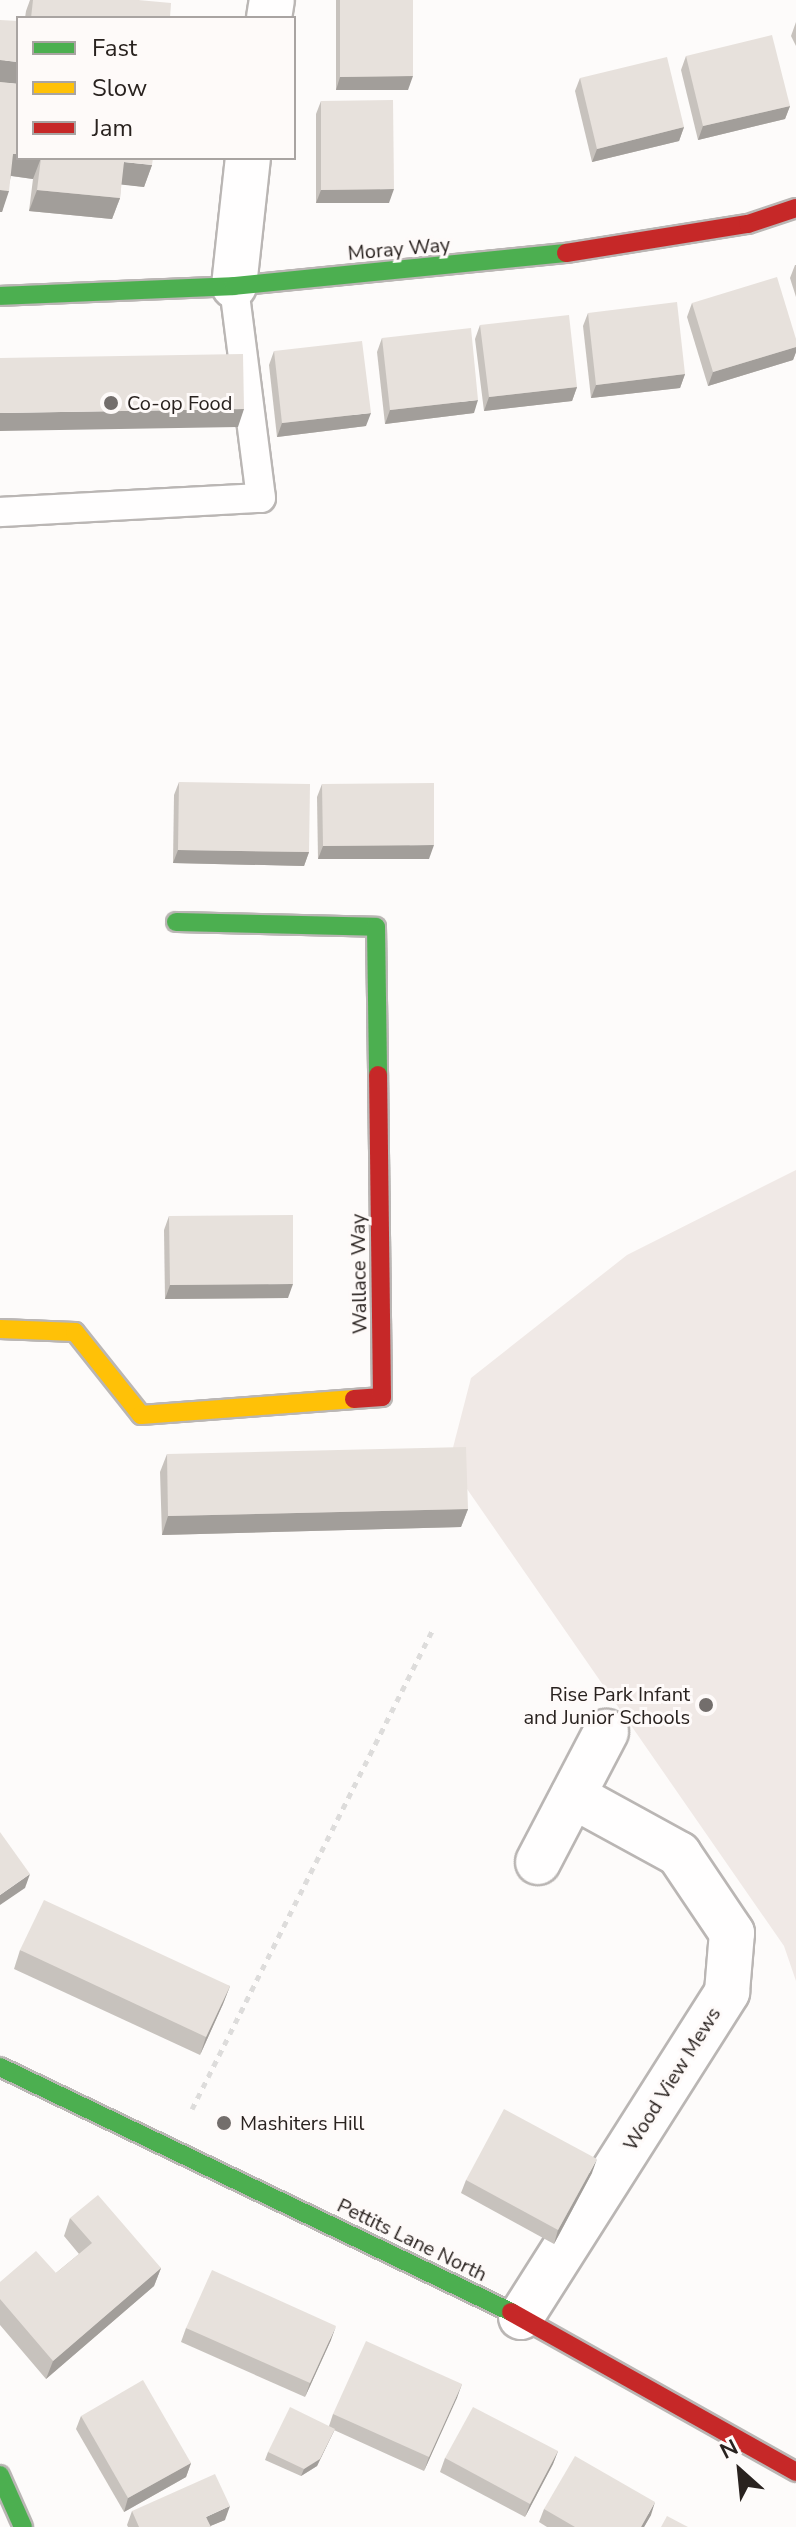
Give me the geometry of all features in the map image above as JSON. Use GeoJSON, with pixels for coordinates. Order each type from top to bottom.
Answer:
{"type":"FeatureCollection","features":[{"type":"Feature","properties":{"kind":"street"},"geometry":{"type":"LineString","coordinates":[[234,286],[248,160]]}},
{"type":"Feature","properties":{"kind":"street","name":"Moray Way"},"geometry":{"type":"LineString","coordinates":[[0,296],[234,286],[523,260],[748,224],[796,208]]}},
{"type":"Feature","properties":{"kind":"street","name":"Wallace Way"},"geometry":{"type":"LineString","coordinates":[[0,1329],[75,1332],[141,1415],[382,1397],[376,927],[176,922]]}},
{"type":"Feature","properties":{"kind":"street"},"geometry":{"type":"LineString","coordinates":[[538,1862],[606,1732]]}},
{"type":"Feature","properties":{"kind":"street","name":"Wood View Mews"},"geometry":{"type":"LineString","coordinates":[[521,2317],[727,1992],[732,1933],[679,1854],[573,1796]]}},
{"type":"Feature","properties":{"kind":"street","name":"Pettits Lane North"},"geometry":{"type":"LineString","coordinates":[[0,2067],[521,2317],[796,2472]]}},
{"type":"Feature","properties":{"kind":"street"},"geometry":{"type":"LineString","coordinates":[[0,2475],[23,2527]]}},
{"type":"Feature","properties":{"kind":"lane"},"geometry":{"type":"LineString","coordinates":[[0,512],[261,498],[234,286]]}},
{"type":"Feature","properties":{"kind":"path"},"geometry":{"type":"LineString","coordinates":[[172,2149],[432,1631]]}},
{"type":"Feature","properties":{"kind":"shaded area","name":"Rise Park Infant and Junior Schools"},"geometry":{"type":"Polygon","coordinates":[[[796,1170],[796,1981],[784,1946],[449,1463],[471,1378],[627,1255],[796,1170]]]}},
{"type":"Feature","properties":{"kind":"building"},"geometry":{"type":"Polygon","coordinates":[[[33,0],[171,3],[170,16],[31,16],[33,0]]]}},
{"type":"Feature","properties":{"kind":"building"},"geometry":{"type":"Polygon","coordinates":[[[340,0],[413,0],[413,76],[340,77],[340,0]]]}},
{"type":"Feature","properties":{"kind":"building"},"geometry":{"type":"Polygon","coordinates":[[[0,20],[16,21],[16,62],[0,60],[0,20]]]}},
{"type":"Feature","properties":{"kind":"building"},"geometry":{"type":"Polygon","coordinates":[[[772,35],[790,106],[703,126],[686,56],[772,35]]]}},
{"type":"Feature","properties":{"kind":"building"},"geometry":{"type":"Polygon","coordinates":[[[667,57],[684,127],[597,149],[580,78],[667,57]]]}},
{"type":"Feature","properties":{"kind":"building"},"geometry":{"type":"Polygon","coordinates":[[[0,82],[16,84],[16,154],[13,154],[9,191],[0,190],[0,82]]]}},
{"type":"Feature","properties":{"kind":"building"},"geometry":{"type":"Polygon","coordinates":[[[393,100],[394,189],[321,190],[321,101],[393,100]]]}},
{"type":"Feature","properties":{"kind":"building"},"geometry":{"type":"Polygon","coordinates":[[[41,160],[153,160],[152,165],[124,162],[120,198],[37,190],[41,160]]]}},
{"type":"Feature","properties":{"kind":"building"},"geometry":{"type":"Polygon","coordinates":[[[777,277],[796,347],[713,372],[692,303],[777,277]]]}},
{"type":"Feature","properties":{"kind":"building"},"geometry":{"type":"Polygon","coordinates":[[[677,302],[685,374],[596,385],[588,313],[677,302]]]}},
{"type":"Feature","properties":{"kind":"building"},"geometry":{"type":"Polygon","coordinates":[[[569,315],[577,387],[489,397],[480,325],[569,315]]]}},
{"type":"Feature","properties":{"kind":"building"},"geometry":{"type":"Polygon","coordinates":[[[471,328],[478,400],[390,410],[382,338],[471,328]]]}},
{"type":"Feature","properties":{"kind":"building"},"geometry":{"type":"Polygon","coordinates":[[[362,341],[371,413],[282,423],[274,351],[362,341]]]}},
{"type":"Feature","properties":{"kind":"building"},"geometry":{"type":"Polygon","coordinates":[[[243,354],[244,409],[0,413],[0,358],[243,354]]]}},
{"type":"Feature","properties":{"kind":"building"},"geometry":{"type":"Polygon","coordinates":[[[179,782],[310,784],[309,852],[178,850],[179,782]]]}},
{"type":"Feature","properties":{"kind":"building"},"geometry":{"type":"Polygon","coordinates":[[[434,783],[434,845],[323,846],[322,784],[434,783]]]}},
{"type":"Feature","properties":{"kind":"building"},"geometry":{"type":"Polygon","coordinates":[[[293,1215],[293,1284],[170,1285],[169,1216],[293,1215]]]}},
{"type":"Feature","properties":{"kind":"building"},"geometry":{"type":"Polygon","coordinates":[[[466,1447],[468,1509],[168,1516],[167,1454],[466,1447]]]}},
{"type":"Feature","properties":{"kind":"building"},"geometry":{"type":"Polygon","coordinates":[[[0,1832],[30,1874],[0,1895],[0,1832]]]}},
{"type":"Feature","properties":{"kind":"building"},"geometry":{"type":"Polygon","coordinates":[[[44,1900],[230,1986],[206,2037],[20,1950],[44,1900]]]}},
{"type":"Feature","properties":{"kind":"building"},"geometry":{"type":"Polygon","coordinates":[[[504,2109],[597,2159],[558,2230],[466,2180],[504,2109]]]}},
{"type":"Feature","properties":{"kind":"building"},"geometry":{"type":"Polygon","coordinates":[[[98,2195],[161,2268],[53,2361],[0,2299],[0,2282],[36,2251],[56,2273],[92,2243],[70,2218],[98,2195]]]}},
{"type":"Feature","properties":{"kind":"building"},"geometry":{"type":"Polygon","coordinates":[[[212,2270],[336,2326],[310,2383],[186,2328],[212,2270]]]}},
{"type":"Feature","properties":{"kind":"building"},"geometry":{"type":"Polygon","coordinates":[[[366,2341],[462,2384],[429,2457],[333,2414],[366,2341]]]}},
{"type":"Feature","properties":{"kind":"building"},"geometry":{"type":"Polygon","coordinates":[[[143,2380],[191,2463],[128,2498],[81,2416],[143,2380]]]}},
{"type":"Feature","properties":{"kind":"building"},"geometry":{"type":"Polygon","coordinates":[[[290,2407],[335,2429],[320,2459],[304,2469],[268,2452],[290,2407]]]}},
{"type":"Feature","properties":{"kind":"building"},"geometry":{"type":"Polygon","coordinates":[[[473,2407],[558,2451],[530,2504],[445,2458],[473,2407]]]}},
{"type":"Feature","properties":{"kind":"building"},"geometry":{"type":"Polygon","coordinates":[[[575,2456],[655,2502],[641,2527],[575,2527],[544,2509],[575,2456]]]}},
{"type":"Feature","properties":{"kind":"building"},"geometry":{"type":"Polygon","coordinates":[[[215,2474],[230,2506],[206,2517],[211,2527],[139,2527],[132,2511],[215,2474]]]}},
{"type":"Feature","properties":{"kind":"building"},"geometry":{"type":"Polygon","coordinates":[[[667,2516],[688,2527],[661,2527],[667,2516]]]}},
{"type":"Feature","properties":{"kind":"traffic: fast"},"geometry":{"type":"LineString","coordinates":[[0,296],[234,286],[566,253]]}},
{"type":"Feature","properties":{"kind":"traffic: fast"},"geometry":{"type":"LineString","coordinates":[[176,922],[376,927],[378,1075]]}},
{"type":"Feature","properties":{"kind":"traffic: fast"},"geometry":{"type":"LineString","coordinates":[[0,2067],[511,2312]]}},
{"type":"Feature","properties":{"kind":"traffic: fast"},"geometry":{"type":"LineString","coordinates":[[0,2475],[23,2527]]}},
{"type":"Feature","properties":{"kind":"traffic: slow"},"geometry":{"type":"LineString","coordinates":[[0,1329],[75,1332],[141,1415],[354,1399]]}},
{"type":"Feature","properties":{"kind":"traffic: jam"},"geometry":{"type":"LineString","coordinates":[[566,253],[748,224],[796,208]]}},
{"type":"Feature","properties":{"kind":"traffic: jam"},"geometry":{"type":"LineString","coordinates":[[354,1399],[382,1397],[378,1075]]}},
{"type":"Feature","properties":{"kind":"traffic: jam"},"geometry":{"type":"LineString","coordinates":[[511,2312],[796,2472]]}},
{"type":"Feature","properties":{"kind":"place","name":"Co-op Food"},"geometry":{"type":"Point","coordinates":[111,403]}},
{"type":"Feature","properties":{"kind":"place","name":"Rise Park Infant and Junior Schools"},"geometry":{"type":"Point","coordinates":[706,1705]}},
{"type":"Feature","properties":{"kind":"place","name":"Mashiters Hill"},"geometry":{"type":"Point","coordinates":[224,2123]}}]}
